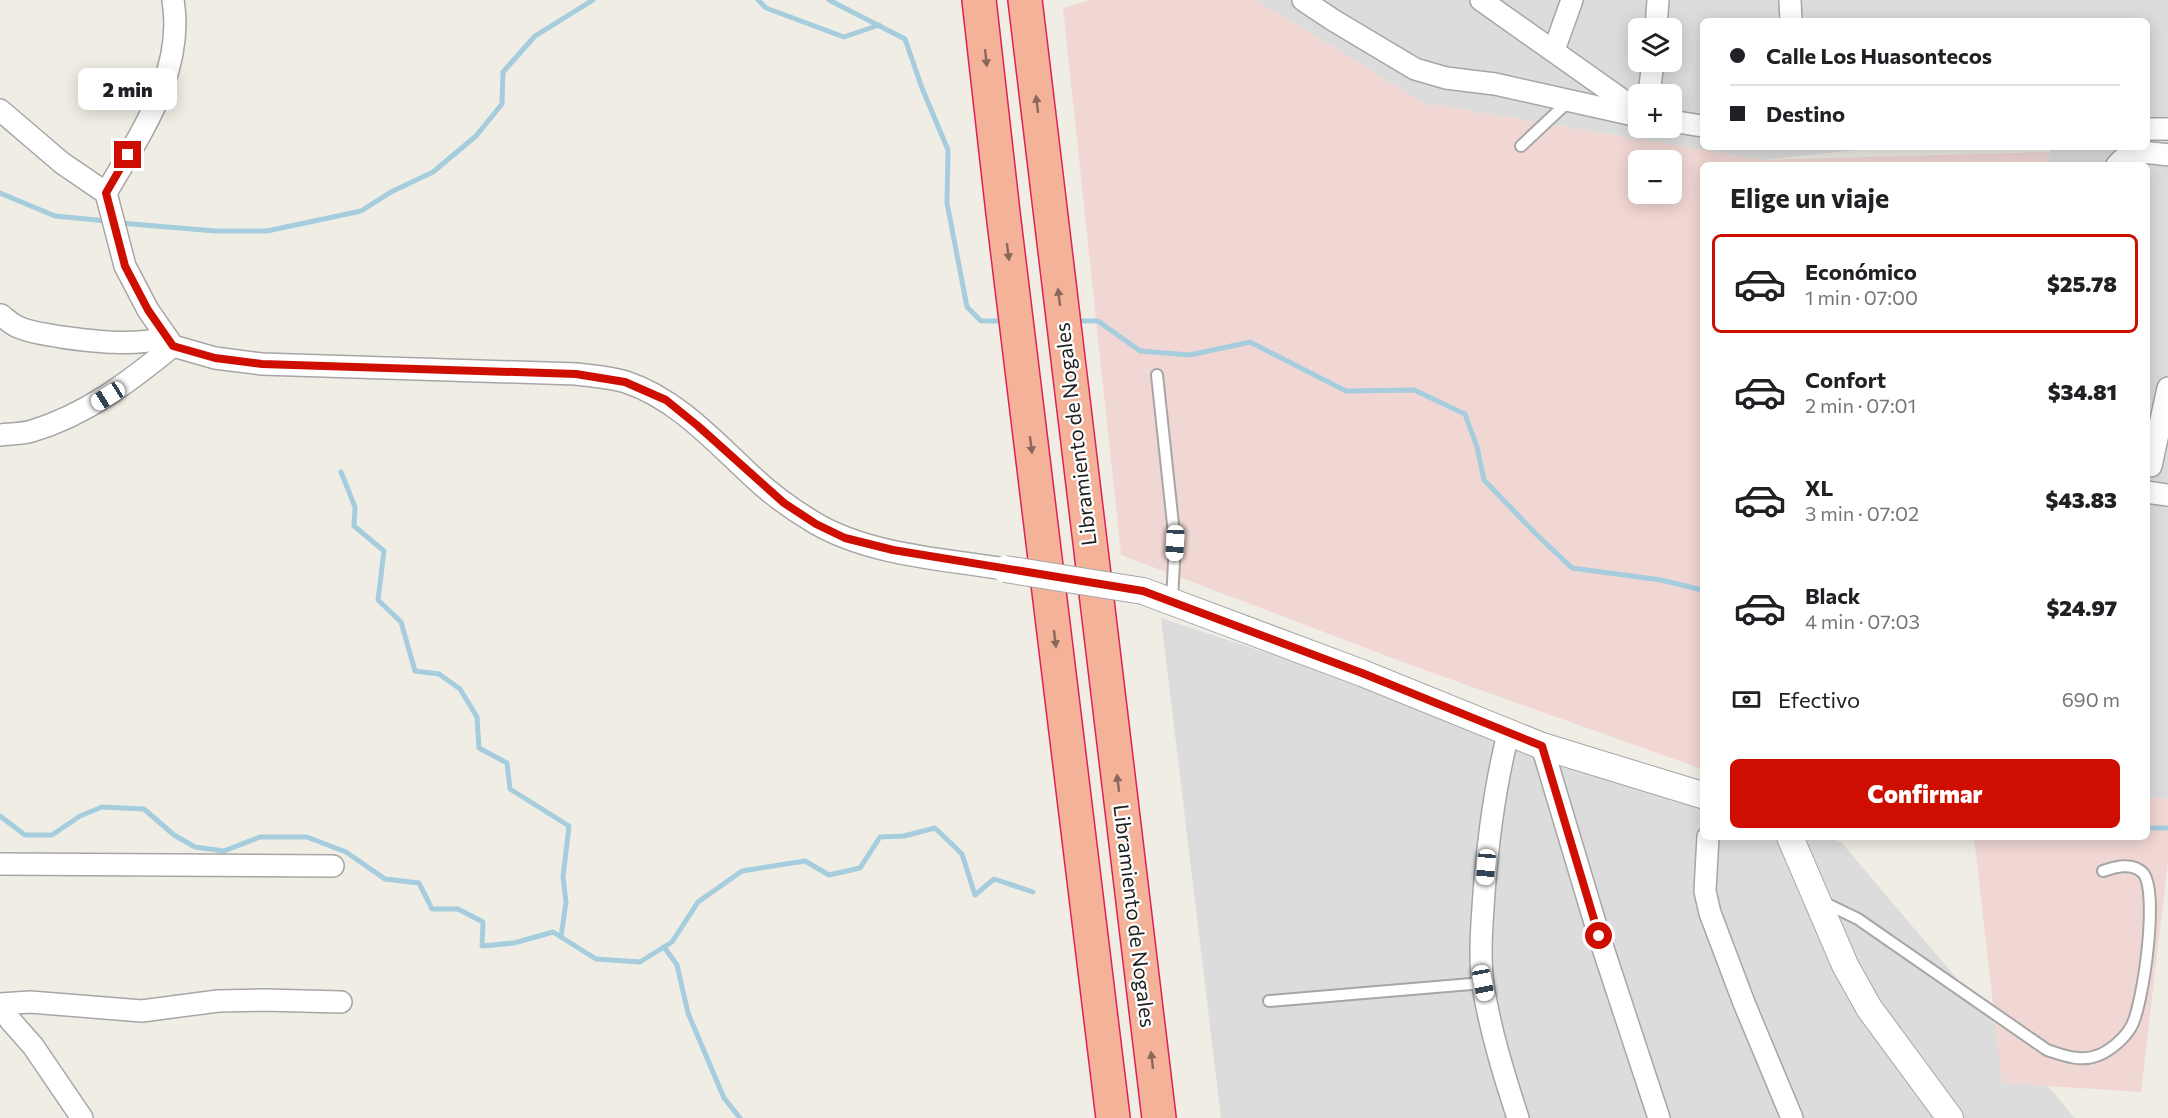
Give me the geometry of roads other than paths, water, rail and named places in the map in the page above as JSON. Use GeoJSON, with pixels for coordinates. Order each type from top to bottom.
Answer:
{"type":"FeatureCollection","features":[{"type":"Feature","properties":{"kind":"highway"},"geometry":{"type":"LineString","coordinates":[[980,0],[1113,1118]]}},
{"type":"Feature","properties":{"kind":"highway","name":"Libramiento de Nogales"},"geometry":{"type":"LineString","coordinates":[[1024,0],[1159,1118]]}},
{"type":"Feature","properties":{"kind":"street"},"geometry":{"type":"LineString","coordinates":[[106,193],[166,81],[176,35],[173,0]]}},
{"type":"Feature","properties":{"kind":"street"},"geometry":{"type":"LineString","coordinates":[[1304,0],[1415,69],[1446,78],[1495,84],[1628,112]]}},
{"type":"Feature","properties":{"kind":"street"},"geometry":{"type":"LineString","coordinates":[[1481,0],[1554,50],[1628,106]]}},
{"type":"Feature","properties":{"kind":"street"},"geometry":{"type":"LineString","coordinates":[[1554,50],[1572,0]]}},
{"type":"Feature","properties":{"kind":"street"},"geometry":{"type":"LineString","coordinates":[[1657,18],[1658,0]]}},
{"type":"Feature","properties":{"kind":"street"},"geometry":{"type":"LineString","coordinates":[[1790,0],[1791,18]]}},
{"type":"Feature","properties":{"kind":"street"},"geometry":{"type":"LineString","coordinates":[[0,110],[62,163],[106,193],[125,266],[148,310],[170,342]]}},
{"type":"Feature","properties":{"kind":"street"},"geometry":{"type":"LineString","coordinates":[[1682,123],[1700,126]]}},
{"type":"Feature","properties":{"kind":"street"},"geometry":{"type":"LineString","coordinates":[[2150,129],[2168,129]]}},
{"type":"Feature","properties":{"kind":"street"},"geometry":{"type":"LineString","coordinates":[[2119,162],[2124,156],[2141,153],[2168,154]]}},
{"type":"Feature","properties":{"kind":"street"},"geometry":{"type":"LineString","coordinates":[[1,315],[15,326],[34,332],[126,343],[170,342],[215,358],[262,364],[576,374],[625,382],[666,400],[784,503],[845,538],[893,550],[1143,591],[1362,673],[1508,734],[1700,794]]}},
{"type":"Feature","properties":{"kind":"street"},"geometry":{"type":"LineString","coordinates":[[0,435],[31,432],[80,413],[122,387],[170,342]]}},
{"type":"Feature","properties":{"kind":"street"},"geometry":{"type":"LineString","coordinates":[[2155,467],[2168,388]]}},
{"type":"Feature","properties":{"kind":"street"},"geometry":{"type":"LineString","coordinates":[[2150,493],[2168,495]]}},
{"type":"Feature","properties":{"kind":"street"},"geometry":{"type":"LineString","coordinates":[[1508,734],[1488,847],[1481,927],[1483,983],[1495,1037],[1518,1118]]}},
{"type":"Feature","properties":{"kind":"street"},"geometry":{"type":"LineString","coordinates":[[1542,746],[1599,936],[1659,1118]]}},
{"type":"Feature","properties":{"kind":"street"},"geometry":{"type":"LineString","coordinates":[[1708,840],[1705,891],[1710,913],[1744,1003],[1792,1118]]}},
{"type":"Feature","properties":{"kind":"street"},"geometry":{"type":"LineString","coordinates":[[1791,840],[1845,965],[1869,1008],[1950,1118]]}},
{"type":"Feature","properties":{"kind":"street"},"geometry":{"type":"LineString","coordinates":[[0,864],[333,866]]}},
{"type":"Feature","properties":{"kind":"street"},"geometry":{"type":"LineString","coordinates":[[82,1118],[33,1046],[9,1020],[0,1005],[30,1002],[142,1011],[218,1001],[341,1002]]}},
{"type":"Feature","properties":{"kind":"lane"},"geometry":{"type":"LineString","coordinates":[[1521,146],[1570,100]]}},
{"type":"Feature","properties":{"kind":"lane"},"geometry":{"type":"LineString","coordinates":[[1157,375],[1175,543],[1172,601]]}},
{"type":"Feature","properties":{"kind":"lane"},"geometry":{"type":"LineString","coordinates":[[1818,899],[1858,918],[2047,1050],[2072,1058],[2096,1057],[2116,1044],[2131,1027],[2141,1000],[2145,978],[2150,897],[2148,881],[2142,872],[2132,867],[2117,866],[2103,871]]}},
{"type":"Feature","properties":{"kind":"lane"},"geometry":{"type":"LineString","coordinates":[[1269,1001],[1483,983]]}},
{"type":"Feature","properties":{"kind":"waterway"},"geometry":{"type":"LineString","coordinates":[[120,223],[215,231],[267,231],[361,211],[391,192],[433,172],[476,136],[502,104],[503,72],[535,36],[593,0]]}},
{"type":"Feature","properties":{"kind":"waterway"},"geometry":{"type":"LineString","coordinates":[[758,0],[766,8],[844,37],[879,25]]}},
{"type":"Feature","properties":{"kind":"waterway"},"geometry":{"type":"LineString","coordinates":[[829,0],[905,39],[922,88],[948,150],[947,203],[967,307],[981,321],[998,321]]}},
{"type":"Feature","properties":{"kind":"waterway"},"geometry":{"type":"LineString","coordinates":[[0,193],[55,216],[107,221]]}},
{"type":"Feature","properties":{"kind":"waterway"},"geometry":{"type":"LineString","coordinates":[[1081,321],[1098,321],[1140,351],[1190,355],[1250,342],[1346,391],[1414,390],[1465,414],[1477,447],[1484,480],[1572,568],[1661,580],[1700,590]]}},
{"type":"Feature","properties":{"kind":"waterway"},"geometry":{"type":"LineString","coordinates":[[341,472],[355,507],[354,526],[384,551],[378,600],[401,622],[415,671],[439,674],[460,689],[477,717],[479,748],[507,763],[510,789],[569,826],[563,877],[566,902],[561,937]]}},
{"type":"Feature","properties":{"kind":"waterway"},"geometry":{"type":"LineString","coordinates":[[0,816],[25,835],[52,835],[80,816],[102,807],[144,809],[174,835],[195,847],[224,851],[260,837],[307,837],[346,852],[385,879],[419,883],[432,909],[458,909],[483,922],[482,946],[514,943],[553,932],[596,959],[640,962],[672,942],[698,902],[742,871],[805,861],[829,875],[860,868],[880,837],[904,836],[935,828],[962,854],[975,895],[994,879],[1033,892]]}},
{"type":"Feature","properties":{"kind":"waterway"},"geometry":{"type":"LineString","coordinates":[[2150,828],[2168,828]]}},
{"type":"Feature","properties":{"kind":"waterway"},"geometry":{"type":"LineString","coordinates":[[664,947],[677,965],[688,1013],[724,1098],[740,1118]]}}]}
